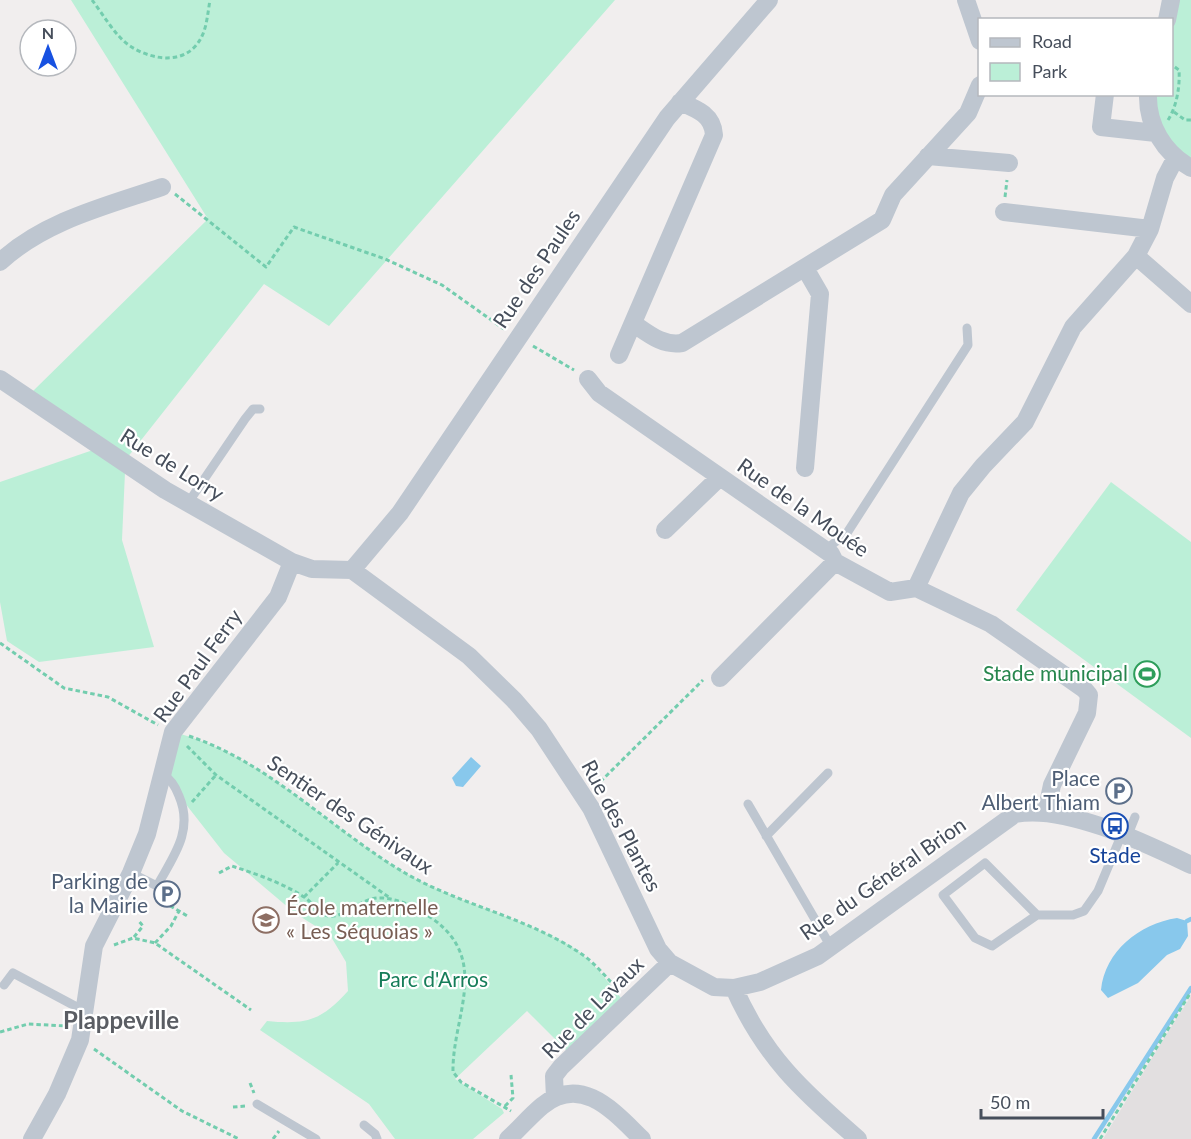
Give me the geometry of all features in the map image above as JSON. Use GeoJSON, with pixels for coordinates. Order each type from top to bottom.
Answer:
{"type":"FeatureCollection","features":[{"type":"Feature","properties":{"kind":"street","name":"Rue des Paules"},"geometry":{"type":"LineString","coordinates":[[352,570],[400,513],[680,102],[769,0]]}},
{"type":"Feature","properties":{"kind":"street"},"geometry":{"type":"LineString","coordinates":[[966,0],[978,35]]}},
{"type":"Feature","properties":{"kind":"street"},"geometry":{"type":"LineString","coordinates":[[1167,18],[1171,0]]}},
{"type":"Feature","properties":{"kind":"street"},"geometry":{"type":"LineString","coordinates":[[634,324],[660,341],[672,345],[682,343],[882,220],[893,195],[968,113],[978,90]]}},
{"type":"Feature","properties":{"kind":"street"},"geometry":{"type":"LineString","coordinates":[[1105,96],[1101,127],[1155,130]]}},
{"type":"Feature","properties":{"kind":"street"},"geometry":{"type":"LineString","coordinates":[[915,588],[961,493],[1025,422],[1073,327],[1136,256],[1150,229],[1165,178],[1183,163],[1155,130],[1148,96]]}},
{"type":"Feature","properties":{"kind":"street"},"geometry":{"type":"LineString","coordinates":[[619,355],[714,135],[713,124],[706,115],[680,102]]}},
{"type":"Feature","properties":{"kind":"street"},"geometry":{"type":"LineString","coordinates":[[928,156],[1009,163]]}},
{"type":"Feature","properties":{"kind":"street"},"geometry":{"type":"LineString","coordinates":[[0,262],[16,246],[47,229],[162,187]]}},
{"type":"Feature","properties":{"kind":"street"},"geometry":{"type":"LineString","coordinates":[[1004,212],[1150,229]]}},
{"type":"Feature","properties":{"kind":"street"},"geometry":{"type":"LineString","coordinates":[[1136,256],[1191,304]]}},
{"type":"Feature","properties":{"kind":"street"},"geometry":{"type":"LineString","coordinates":[[806,268],[820,294],[806,468]]}},
{"type":"Feature","properties":{"kind":"street","name":"Rue de Lorry"},"geometry":{"type":"LineString","coordinates":[[0,379],[165,490],[292,562],[312,569],[352,570]]}},
{"type":"Feature","properties":{"kind":"street","name":"Rue de la Mouée"},"geometry":{"type":"LineString","coordinates":[[588,379],[608,400],[830,556],[890,592],[915,588],[991,624],[1089,695],[1088,713],[1052,785],[1046,813]]}},
{"type":"Feature","properties":{"kind":"street"},"geometry":{"type":"LineString","coordinates":[[665,530],[720,477]]}},
{"type":"Feature","properties":{"kind":"street"},"geometry":{"type":"LineString","coordinates":[[720,678],[830,556]]}},
{"type":"Feature","properties":{"kind":"street","name":"Rue Paul Ferry"},"geometry":{"type":"LineString","coordinates":[[32,1139],[57,1094],[81,1034],[94,946],[131,873],[147,834],[173,732],[278,597],[292,562]]}},
{"type":"Feature","properties":{"kind":"street","name":"Rue des Plantes"},"geometry":{"type":"LineString","coordinates":[[352,570],[469,656],[539,729],[602,829],[658,949],[670,963],[714,987],[734,988]]}},
{"type":"Feature","properties":{"kind":"street","name":"Rue du Général Brion"},"geometry":{"type":"LineString","coordinates":[[734,988],[760,982],[818,956],[1016,814],[1046,813],[1089,823],[1191,865]]}},
{"type":"Feature","properties":{"kind":"street","name":"Rue de Lavaux"},"geometry":{"type":"LineString","coordinates":[[555,1098],[554,1076],[561,1067],[670,963]]}},
{"type":"Feature","properties":{"kind":"street"},"geometry":{"type":"LineString","coordinates":[[734,988],[753,1029],[783,1070],[858,1139]]}},
{"type":"Feature","properties":{"kind":"street"},"geometry":{"type":"LineString","coordinates":[[508,1139],[543,1106],[555,1098],[578,1095],[602,1101],[642,1139]]}},
{"type":"Feature","properties":{"kind":"lane"},"geometry":{"type":"LineString","coordinates":[[830,556],[968,345],[967,328]]}},
{"type":"Feature","properties":{"kind":"lane"},"geometry":{"type":"LineString","coordinates":[[188,502],[245,418],[253,409],[260,409]]}},
{"type":"Feature","properties":{"kind":"lane"},"geometry":{"type":"LineString","coordinates":[[766,836],[828,774]]}},
{"type":"Feature","properties":{"kind":"lane"},"geometry":{"type":"LineString","coordinates":[[131,873],[157,886],[184,835],[185,810],[177,791],[168,777],[163,775]]}},
{"type":"Feature","properties":{"kind":"lane"},"geometry":{"type":"LineString","coordinates":[[748,804],[831,947]]}},
{"type":"Feature","properties":{"kind":"lane"},"geometry":{"type":"LineString","coordinates":[[1037,915],[985,863],[943,895],[975,938],[993,946],[1037,915],[1073,915],[1084,911],[1098,891],[1136,817]]}},
{"type":"Feature","properties":{"kind":"lane"},"geometry":{"type":"LineString","coordinates":[[4,985],[13,973],[75,1006],[85,1008]]}},
{"type":"Feature","properties":{"kind":"lane"},"geometry":{"type":"LineString","coordinates":[[256,1104],[316,1139]]}},
{"type":"Feature","properties":{"kind":"lane"},"geometry":{"type":"LineString","coordinates":[[364,1125],[375,1134],[377,1139]]}},
{"type":"Feature","properties":{"kind":"path"},"geometry":{"type":"LineString","coordinates":[[92,0],[129,45],[150,56],[167,59],[188,54],[202,36],[210,0]]}},
{"type":"Feature","properties":{"kind":"path"},"geometry":{"type":"LineString","coordinates":[[1155,130],[1168,120],[1173,111],[1180,81],[1179,70],[1173,66]]}},
{"type":"Feature","properties":{"kind":"path"},"geometry":{"type":"LineString","coordinates":[[1173,111],[1185,120],[1191,120]]}},
{"type":"Feature","properties":{"kind":"path"},"geometry":{"type":"LineString","coordinates":[[1004,212],[1009,163]]}},
{"type":"Feature","properties":{"kind":"path"},"geometry":{"type":"LineString","coordinates":[[162,187],[199,211],[267,267],[294,227],[385,259],[442,285],[517,339],[555,358],[588,379]]}},
{"type":"Feature","properties":{"kind":"path"},"geometry":{"type":"LineString","coordinates":[[0,643],[64,688],[108,697],[173,732],[216,775],[392,899]]}},
{"type":"Feature","properties":{"kind":"path"},"geometry":{"type":"LineString","coordinates":[[582,794],[594,788],[702,680],[720,678]]}},
{"type":"Feature","properties":{"kind":"path","name":"Sentier des Génivaux"},"geometry":{"type":"LineString","coordinates":[[173,732],[219,746],[259,771],[351,838],[434,890],[508,916],[555,938],[585,956],[629,1001]]}},
{"type":"Feature","properties":{"kind":"path"},"geometry":{"type":"LineString","coordinates":[[185,810],[216,775]]}},
{"type":"Feature","properties":{"kind":"path"},"geometry":{"type":"LineString","coordinates":[[304,897],[338,863]]}},
{"type":"Feature","properties":{"kind":"path"},"geometry":{"type":"LineString","coordinates":[[219,873],[232,866],[304,897],[319,914],[331,917],[375,897],[415,906],[437,922],[459,951],[465,966],[466,993],[453,1072],[461,1082],[513,1112]]}},
{"type":"Feature","properties":{"kind":"path"},"geometry":{"type":"LineString","coordinates":[[152,896],[189,917]]}},
{"type":"Feature","properties":{"kind":"path"},"geometry":{"type":"LineString","coordinates":[[155,943],[171,926],[179,911]]}},
{"type":"Feature","properties":{"kind":"path"},"geometry":{"type":"LineString","coordinates":[[112,947],[133,938],[143,926],[138,920]]}},
{"type":"Feature","properties":{"kind":"path"},"geometry":{"type":"LineString","coordinates":[[133,938],[155,943],[251,1010]]}},
{"type":"Feature","properties":{"kind":"path"},"geometry":{"type":"LineString","coordinates":[[1100,1139],[1191,992]]}},
{"type":"Feature","properties":{"kind":"path"},"geometry":{"type":"LineString","coordinates":[[0,1032],[28,1024],[81,1034],[182,1111],[239,1139]]}},
{"type":"Feature","properties":{"kind":"path"},"geometry":{"type":"LineString","coordinates":[[505,1106],[513,1098],[511,1075]]}},
{"type":"Feature","properties":{"kind":"shaded area"},"geometry":{"type":"Polygon","coordinates":[[[1191,996],[1191,1139],[1103,1139],[1161,1043],[1191,996]]]}},
{"type":"Feature","properties":{"kind":"green space"},"geometry":{"type":"Polygon","coordinates":[[[71,0],[615,0],[329,326],[264,284],[127,458],[33,391],[208,219],[71,0]]]}},
{"type":"Feature","properties":{"kind":"green space"},"geometry":{"type":"Polygon","coordinates":[[[1171,0],[1191,0],[1191,168],[1175,159],[1148,96],[1173,96],[1173,18],[1171,0]]]}},
{"type":"Feature","properties":{"kind":"green space"},"geometry":{"type":"Polygon","coordinates":[[[93,450],[125,472],[122,540],[154,647],[39,662],[7,641],[0,602],[0,482],[93,450]]]}},
{"type":"Feature","properties":{"kind":"green space","name":"Stade municipal"},"geometry":{"type":"Polygon","coordinates":[[[1111,482],[1191,542],[1191,738],[1016,610],[1111,482]]]}},
{"type":"Feature","properties":{"kind":"green space","name":"Parc d'Arros"},"geometry":{"type":"Polygon","coordinates":[[[173,732],[205,742],[265,774],[376,855],[421,882],[569,945],[595,967],[621,998],[568,1052],[527,1011],[455,1079],[502,1109],[504,1113],[473,1139],[395,1139],[369,1104],[260,1030],[267,1021],[293,1022],[313,1018],[339,1001],[348,991],[346,962],[330,935],[296,914],[224,853],[163,775],[173,732]]]}},
{"type":"Feature","properties":{"kind":"water"},"geometry":{"type":"Polygon","coordinates":[[[471,757],[481,766],[463,787],[456,786],[452,778],[471,757]]]}},
{"type":"Feature","properties":{"kind":"water"},"geometry":{"type":"Polygon","coordinates":[[[1177,918],[1187,921],[1188,936],[1180,949],[1167,955],[1138,983],[1108,998],[1101,990],[1109,963],[1117,952],[1137,933],[1163,921],[1177,918]]]}},
{"type":"Feature","properties":{"kind":"waterway"},"geometry":{"type":"LineString","coordinates":[[1187,921],[1191,919]]}},
{"type":"Feature","properties":{"kind":"waterway"},"geometry":{"type":"LineString","coordinates":[[1094,1139],[1191,988]]}},
{"type":"Feature","properties":{"kind":"place","name":"Stade municipal"},"geometry":{"type":"Point","coordinates":[1147,674]}},
{"type":"Feature","properties":{"kind":"place","name":"Place Albert Thiam"},"geometry":{"type":"Point","coordinates":[1119,791]}},
{"type":"Feature","properties":{"kind":"place","name":"Stade"},"geometry":{"type":"Point","coordinates":[1115,826]}},
{"type":"Feature","properties":{"kind":"place","name":"Parking de la Mairie"},"geometry":{"type":"Point","coordinates":[167,894]}},
{"type":"Feature","properties":{"kind":"place","name":"École maternelle « Les Séquoias »"},"geometry":{"type":"Point","coordinates":[266,920]}},
{"type":"Feature","properties":{"kind":"district","name":"Plappeville"},"geometry":{"type":"Point","coordinates":[121,1021]}}]}
